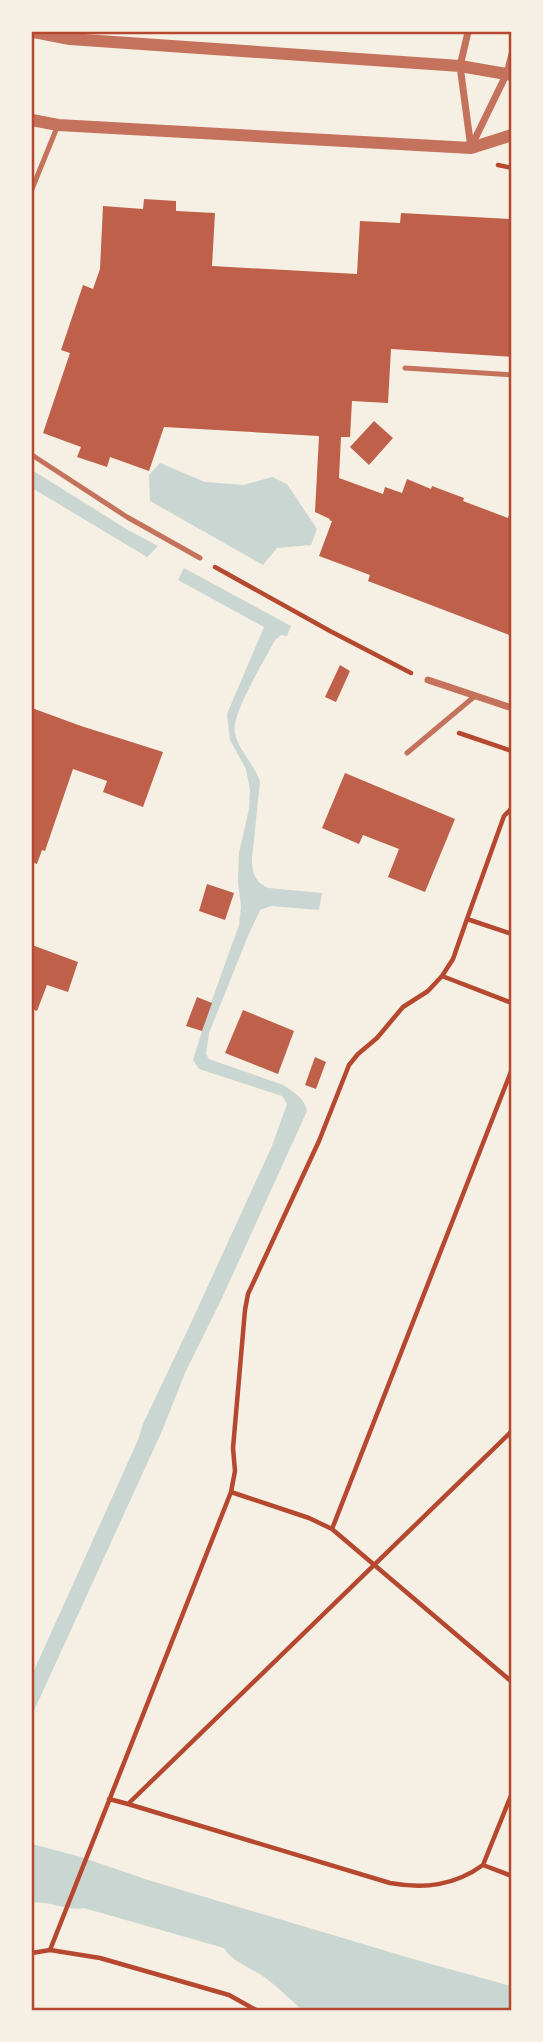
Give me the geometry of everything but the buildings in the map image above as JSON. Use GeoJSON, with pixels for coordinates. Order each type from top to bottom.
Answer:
{"type":"FeatureCollection","features":[{"type":"Feature","properties":{"kind":"street"},"geometry":{"type":"LineString","coordinates":[[34,32],[71,38],[460,66],[509,74]]}},
{"type":"Feature","properties":{"kind":"street"},"geometry":{"type":"LineString","coordinates":[[468,32],[460,66],[471,148]]}},
{"type":"Feature","properties":{"kind":"street"},"geometry":{"type":"LineString","coordinates":[[471,148],[509,74],[512,54]]}},
{"type":"Feature","properties":{"kind":"street"},"geometry":{"type":"LineString","coordinates":[[32,120],[58,125],[471,148],[512,135]]}},
{"type":"Feature","properties":{"kind":"street"},"geometry":{"type":"LineString","coordinates":[[428,680],[512,708]]}},
{"type":"Feature","properties":{"kind":"lane"},"geometry":{"type":"LineString","coordinates":[[32,189],[58,125]]}},
{"type":"Feature","properties":{"kind":"lane"},"geometry":{"type":"LineString","coordinates":[[405,368],[512,376]]}},
{"type":"Feature","properties":{"kind":"lane"},"geometry":{"type":"LineString","coordinates":[[32,455],[127,517],[200,558]]}},
{"type":"Feature","properties":{"kind":"lane"},"geometry":{"type":"LineString","coordinates":[[407,754],[475,696]]}},
{"type":"Feature","properties":{"kind":"path"},"geometry":{"type":"LineString","coordinates":[[200,558],[330,631],[428,680]]}},
{"type":"Feature","properties":{"kind":"path"},"geometry":{"type":"LineString","coordinates":[[440,726],[512,751]]}},
{"type":"Feature","properties":{"kind":"path"},"geometry":{"type":"LineString","coordinates":[[50,1950],[230,1492],[235,1471],[233,1448],[248,1294],[318,1141],[349,1065],[403,1007],[428,990],[442,976],[453,959],[504,816],[512,807]]}},
{"type":"Feature","properties":{"kind":"path"},"geometry":{"type":"LineString","coordinates":[[467,919],[512,934]]}},
{"type":"Feature","properties":{"kind":"path"},"geometry":{"type":"LineString","coordinates":[[442,976],[512,1003]]}},
{"type":"Feature","properties":{"kind":"path"},"geometry":{"type":"LineString","coordinates":[[331,1529],[512,1069]]}},
{"type":"Feature","properties":{"kind":"path"},"geometry":{"type":"LineString","coordinates":[[128,1804],[512,1431]]}},
{"type":"Feature","properties":{"kind":"path"},"geometry":{"type":"LineString","coordinates":[[230,1492],[309,1518],[331,1529],[512,1682]]}},
{"type":"Feature","properties":{"kind":"path"},"geometry":{"type":"LineString","coordinates":[[109,1799],[390,1883],[412,1887],[439,1884],[471,1873],[484,1865],[512,1793]]}},
{"type":"Feature","properties":{"kind":"path"},"geometry":{"type":"LineString","coordinates":[[484,1865],[512,1876]]}},
{"type":"Feature","properties":{"kind":"path"},"geometry":{"type":"LineString","coordinates":[[32,1953],[50,1950],[83,1954],[198,1985],[235,1998],[256,2011]]}},
{"type":"Feature","properties":{"kind":"shaded area"},"geometry":{"type":"Polygon","coordinates":[[[160,463],[205,482],[244,485],[272,477],[287,484],[317,529],[311,545],[277,548],[263,565],[150,501],[149,475],[160,463]]]}},
{"type":"Feature","properties":{"kind":"shaded area"},"geometry":{"type":"Polygon","coordinates":[[[32,470],[158,546],[147,557],[32,488],[32,470]]]}},
{"type":"Feature","properties":{"kind":"shaded area"},"geometry":{"type":"Polygon","coordinates":[[[184,568],[291,626],[287,636],[281,635],[275,640],[249,687],[238,714],[235,734],[260,782],[252,858],[255,876],[268,888],[322,893],[319,910],[271,906],[260,910],[209,1033],[206,1054],[209,1059],[283,1085],[301,1099],[307,1111],[185,1373],[162,1431],[32,1715],[32,1675],[143,1424],[272,1146],[287,1104],[282,1096],[199,1069],[193,1060],[239,925],[239,853],[249,809],[250,790],[246,769],[230,740],[227,714],[264,627],[178,580],[184,568]]]}},
{"type":"Feature","properties":{"kind":"shaded area"},"geometry":{"type":"Polygon","coordinates":[[[32,1844],[511,1986],[511,2010],[302,2010],[269,1981],[237,1961],[224,1948],[84,1908],[32,1903],[32,1844]]]}}]}
